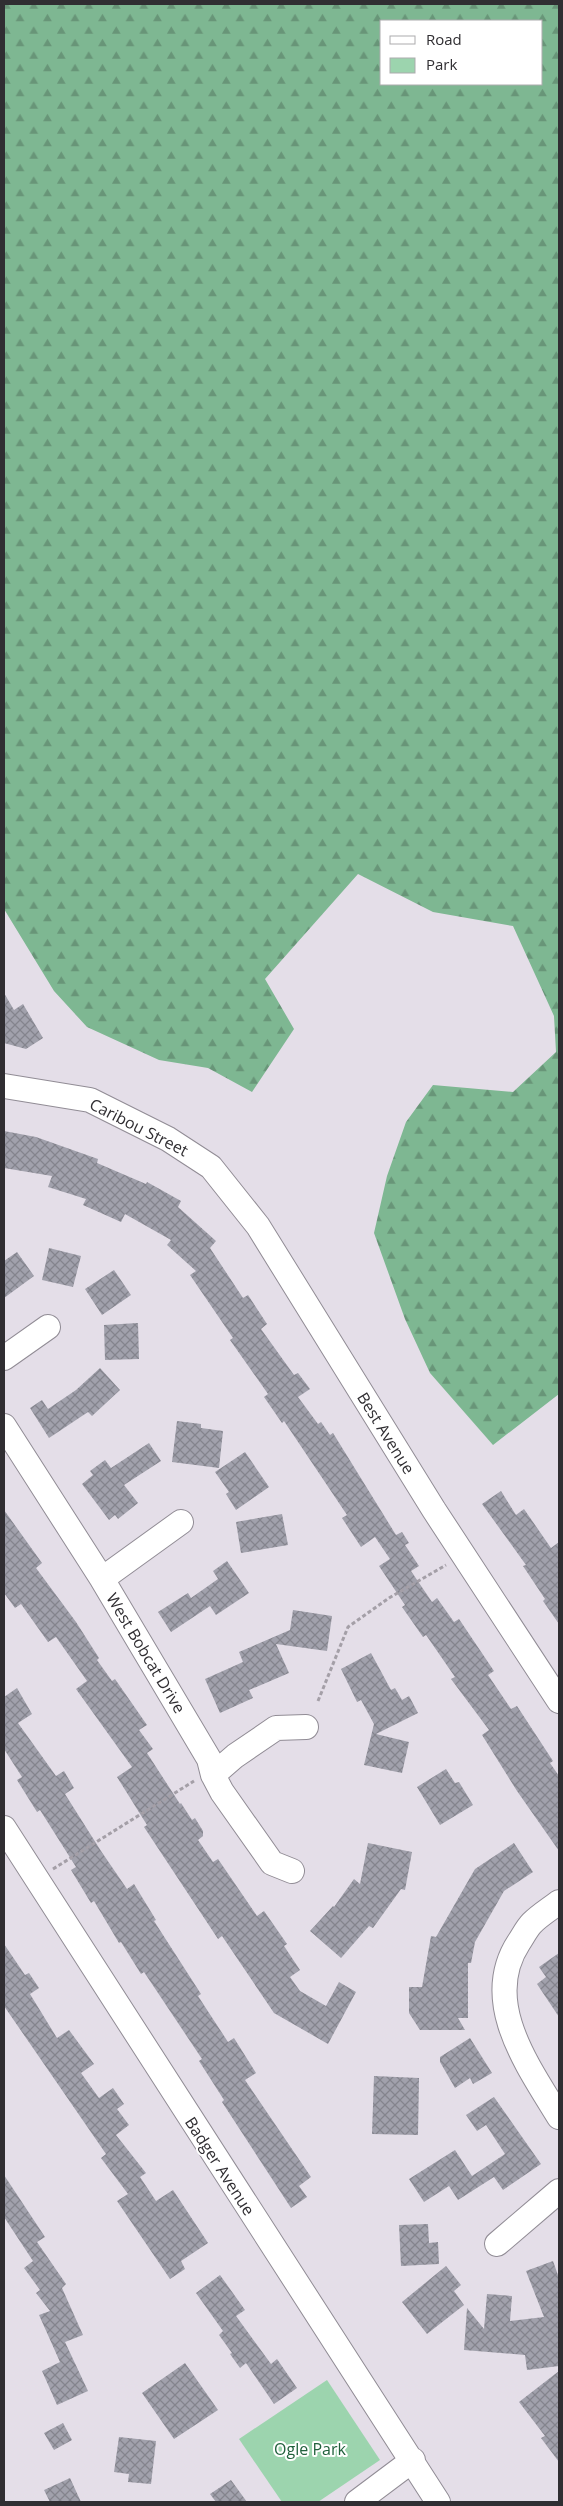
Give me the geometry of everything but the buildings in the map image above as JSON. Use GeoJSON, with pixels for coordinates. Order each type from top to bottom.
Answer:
{"type":"FeatureCollection","features":[{"type":"Feature","properties":{"kind":"street","name":"Caribou Street"},"geometry":{"type":"LineString","coordinates":[[4,1086],[90,1100],[168,1139],[211,1167]]}},
{"type":"Feature","properties":{"kind":"street","name":"Best Avenue"},"geometry":{"type":"LineString","coordinates":[[211,1167],[258,1226],[434,1510],[559,1701]]}},
{"type":"Feature","properties":{"kind":"street"},"geometry":{"type":"LineString","coordinates":[[4,1358],[48,1327]]}},
{"type":"Feature","properties":{"kind":"street","name":"West Bobcat Drive"},"geometry":{"type":"LineString","coordinates":[[4,1426],[102,1579],[209,1759],[207,1776],[272,1863],[292,1871]]}},
{"type":"Feature","properties":{"kind":"street"},"geometry":{"type":"LineString","coordinates":[[102,1579],[181,1522]]}},
{"type":"Feature","properties":{"kind":"street"},"geometry":{"type":"LineString","coordinates":[[207,1776],[276,1728],[306,1727]]}},
{"type":"Feature","properties":{"kind":"street","name":"Badger Avenue"},"geometry":{"type":"LineString","coordinates":[[4,1828],[274,2249],[413,2460],[438,2502]]}},
{"type":"Feature","properties":{"kind":"street"},"geometry":{"type":"LineString","coordinates":[[559,1902],[531,1924],[510,1956],[503,1988],[508,2019],[523,2058],[559,2117]]}},
{"type":"Feature","properties":{"kind":"street"},"geometry":{"type":"LineString","coordinates":[[497,2244],[559,2191]]}},
{"type":"Feature","properties":{"kind":"street"},"geometry":{"type":"LineString","coordinates":[[357,2502],[413,2460]]}},
{"type":"Feature","properties":{"kind":"path"},"geometry":{"type":"LineString","coordinates":[[318,1701],[348,1627],[389,1598],[453,1561]]}},
{"type":"Feature","properties":{"kind":"path"},"geometry":{"type":"LineString","coordinates":[[47,1872],[207,1776]]}},
{"type":"Feature","properties":{"kind":"green space"},"geometry":{"type":"Polygon","coordinates":[[[4,4],[559,4],[559,1394],[493,1445],[430,1373],[405,1319],[374,1233],[387,1176],[406,1122],[433,1085],[513,1092],[556,1052],[554,1016],[513,926],[433,912],[358,874],[265,979],[294,1029],[252,1092],[208,1068],[159,1060],[87,1027],[54,991],[4,909],[4,4]]]}},
{"type":"Feature","properties":{"kind":"green space","name":"Ogle Park"},"geometry":{"type":"Polygon","coordinates":[[[327,2380],[380,2460],[318,2502],[282,2502],[239,2439],[327,2380]]]}}]}
